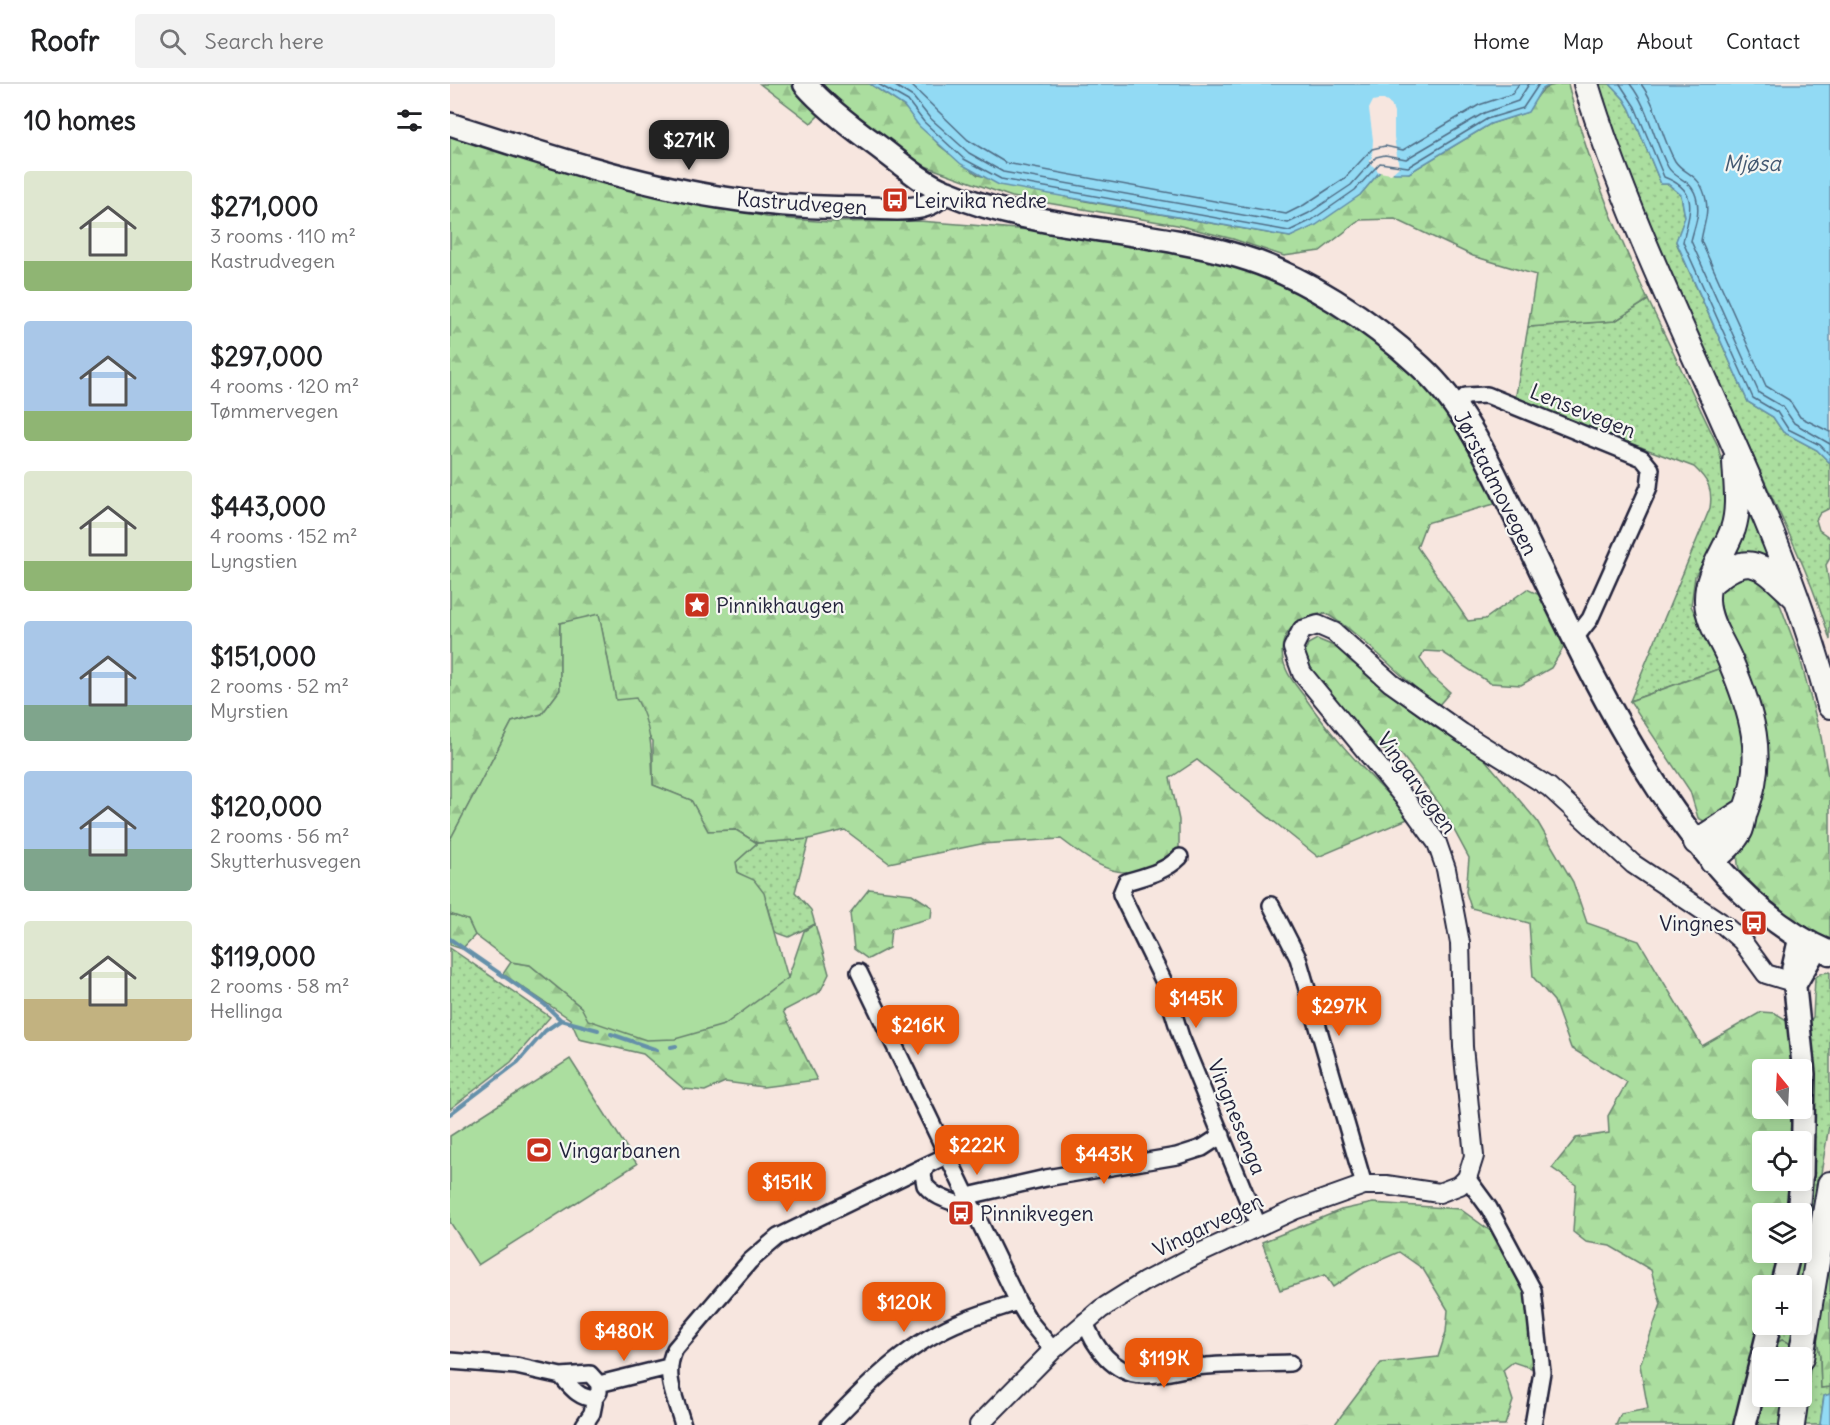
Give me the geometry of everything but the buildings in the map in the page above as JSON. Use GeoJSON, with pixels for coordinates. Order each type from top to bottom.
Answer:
{"type":"FeatureCollection","features":[{"type":"Feature","properties":{"kind":"highway"},"geometry":{"type":"LineString","coordinates":[[1588,93],[1632,212],[1777,541],[1798,600],[1830,706]]}},
{"type":"Feature","properties":{"kind":"highway"},"geometry":{"type":"LineString","coordinates":[[1712,861],[1740,831],[1756,778],[1754,734],[1739,682],[1710,616],[1707,602],[1716,560],[1728,540],[1736,517],[1735,447]]}},
{"type":"Feature","properties":{"kind":"highway"},"geometry":{"type":"LineString","coordinates":[[1710,584],[1734,566],[1749,564],[1765,570],[1798,600]]}},
{"type":"Feature","properties":{"kind":"highway"},"geometry":{"type":"LineString","coordinates":[[1696,843],[1745,810]]}},
{"type":"Feature","properties":{"kind":"highway"},"geometry":{"type":"LineString","coordinates":[[1803,1347],[1830,1184]]}},
{"type":"Feature","properties":{"kind":"highway"},"geometry":{"type":"LineString","coordinates":[[1792,1425],[1794,1407]]}},
{"type":"Feature","properties":{"kind":"main road","name":"Jørstadmovegen"},"geometry":{"type":"LineString","coordinates":[[804,84],[845,122],[944,192],[1002,211],[1209,249],[1282,272],[1325,296],[1383,336],[1424,369],[1456,405],[1483,450],[1575,638],[1641,758],[1696,843],[1755,905],[1818,947]]}},
{"type":"Feature","properties":{"kind":"main road","name":"Kastrudvegen"},"geometry":{"type":"LineString","coordinates":[[450,124],[653,184],[717,197],[780,205],[904,208],[933,202],[944,192]]}},
{"type":"Feature","properties":{"kind":"main road"},"geometry":{"type":"LineString","coordinates":[[1803,1131],[1804,1074],[1796,983],[1818,947]]}},
{"type":"Feature","properties":{"kind":"main road"},"geometry":{"type":"LineString","coordinates":[[1744,1425],[1767,1335]]}},
{"type":"Feature","properties":{"kind":"street","name":"Lensevegen"},"geometry":{"type":"LineString","coordinates":[[1456,405],[1466,396],[1487,395],[1642,458],[1651,469],[1649,487],[1590,619],[1575,638]]}},
{"type":"Feature","properties":{"kind":"street","name":"Vingarvegen"},"geometry":{"type":"LineString","coordinates":[[979,1425],[1085,1321],[1144,1282],[1258,1225],[1364,1185],[1386,1185],[1439,1193],[1450,1190],[1467,1178],[1474,1156],[1462,1047],[1460,943],[1446,869],[1437,843],[1406,800],[1302,673],[1293,648],[1302,630],[1318,625],[1334,632],[1391,683],[1462,733],[1549,787],[1633,864],[1720,922],[1742,941],[1766,974],[1796,983]]}},
{"type":"Feature","properties":{"kind":"street","name":"Vingnesenga"},"geometry":{"type":"LineString","coordinates":[[1180,857],[1173,864],[1157,872],[1126,882],[1121,894],[1159,972],[1181,1037],[1258,1225]]}},
{"type":"Feature","properties":{"kind":"street"},"geometry":{"type":"LineString","coordinates":[[1270,906],[1298,958],[1364,1185]]}},
{"type":"Feature","properties":{"kind":"street"},"geometry":{"type":"LineString","coordinates":[[859,972],[1018,1302],[1030,1322],[1053,1350]]}},
{"type":"Feature","properties":{"kind":"street"},"geometry":{"type":"LineString","coordinates":[[968,1196],[1046,1178],[1177,1156],[1202,1148],[1222,1135]]}},
{"type":"Feature","properties":{"kind":"street"},"geometry":{"type":"LineString","coordinates":[[683,1425],[668,1367],[675,1349],[750,1262],[770,1242],[806,1222],[948,1155]]}},
{"type":"Feature","properties":{"kind":"street"},"geometry":{"type":"LineString","coordinates":[[927,1165],[923,1179],[929,1191],[976,1211]]}},
{"type":"Feature","properties":{"kind":"street"},"geometry":{"type":"LineString","coordinates":[[1467,1178],[1489,1208],[1533,1290],[1542,1372],[1533,1425]]}},
{"type":"Feature","properties":{"kind":"street"},"geometry":{"type":"LineString","coordinates":[[829,1425],[883,1371],[917,1345],[964,1320],[1018,1302]]}},
{"type":"Feature","properties":{"kind":"street"},"geometry":{"type":"LineString","coordinates":[[1085,1321],[1089,1333],[1106,1356],[1118,1367],[1132,1373],[1154,1374],[1208,1366],[1290,1363]]}},
{"type":"Feature","properties":{"kind":"street"},"geometry":{"type":"LineString","coordinates":[[450,1361],[516,1366],[561,1376],[590,1374],[597,1391],[592,1413],[584,1425]]}},
{"type":"Feature","properties":{"kind":"street"},"geometry":{"type":"LineString","coordinates":[[561,1376],[582,1396],[668,1367]]}},
{"type":"Feature","properties":{"kind":"green space"},"geometry":{"type":"Polygon","coordinates":[[[760,84],[790,84],[822,112],[811,123],[760,84]]]}},
{"type":"Feature","properties":{"kind":"green space"},"geometry":{"type":"Polygon","coordinates":[[[816,84],[870,84],[904,106],[940,146],[978,175],[1085,201],[1290,237],[1360,195],[1383,168],[1409,173],[1490,124],[1527,112],[1539,94],[1547,87],[1568,84],[1575,112],[1603,194],[1648,300],[1615,321],[1528,327],[1536,275],[1473,256],[1395,219],[1360,220],[1320,251],[1284,256],[1233,239],[1177,225],[1012,197],[914,162],[816,84]]]}},
{"type":"Feature","properties":{"kind":"green space"},"geometry":{"type":"Polygon","coordinates":[[[1599,84],[1610,84],[1624,99],[1661,184],[1668,184],[1681,195],[1685,217],[1676,242],[1748,402],[1773,417],[1783,432],[1817,450],[1830,463],[1830,508],[1820,513],[1816,520],[1819,530],[1830,538],[1830,558],[1826,565],[1830,589],[1830,640],[1804,568],[1650,224],[1631,178],[1599,84]]]}},
{"type":"Feature","properties":{"kind":"green space"},"geometry":{"type":"Polygon","coordinates":[[[450,131],[637,186],[766,217],[829,222],[919,221],[1076,234],[1209,255],[1291,285],[1351,324],[1418,377],[1441,403],[1498,503],[1426,523],[1417,547],[1468,621],[1485,619],[1527,589],[1544,597],[1567,642],[1551,668],[1521,685],[1490,683],[1442,652],[1424,651],[1420,659],[1431,675],[1450,692],[1438,706],[1368,645],[1325,613],[1304,619],[1289,630],[1282,647],[1288,673],[1341,744],[1410,818],[1318,857],[1197,760],[1170,778],[1179,820],[1179,849],[1161,861],[1131,872],[1105,868],[1061,839],[981,844],[889,863],[845,830],[809,839],[757,843],[736,830],[708,831],[691,800],[653,785],[653,741],[616,701],[599,615],[560,623],[560,690],[542,714],[512,722],[450,840],[450,131]]]}},
{"type":"Feature","properties":{"kind":"green space"},"geometry":{"type":"Polygon","coordinates":[[[1648,300],[1718,446],[1730,497],[1721,533],[1695,576],[1691,606],[1721,668],[1630,701],[1710,508],[1711,495],[1708,485],[1694,467],[1515,400],[1528,327],[1615,321],[1648,300]]]}},
{"type":"Feature","properties":{"kind":"green space"},"geometry":{"type":"Polygon","coordinates":[[[1745,492],[1777,568],[1729,559],[1745,492]]]}},
{"type":"Feature","properties":{"kind":"green space"},"geometry":{"type":"Polygon","coordinates":[[[1747,568],[1775,591],[1800,658],[1821,737],[1830,787],[1830,941],[1771,907],[1746,883],[1739,869],[1739,849],[1760,801],[1767,764],[1718,597],[1720,588],[1747,568]]]}},
{"type":"Feature","properties":{"kind":"green space"},"geometry":{"type":"Polygon","coordinates":[[[599,614],[616,700],[636,698],[645,719],[651,751],[653,785],[691,800],[708,831],[736,830],[757,843],[736,862],[738,873],[754,880],[764,893],[788,978],[724,1025],[675,1039],[646,1040],[588,1020],[581,1007],[530,965],[511,962],[475,935],[468,920],[450,914],[450,840],[512,722],[542,714],[560,690],[560,623],[599,614]]]}},
{"type":"Feature","properties":{"kind":"green space"},"geometry":{"type":"Polygon","coordinates":[[[1317,639],[1341,649],[1395,698],[1436,728],[1482,756],[1537,821],[1573,882],[1587,923],[1639,941],[1702,1046],[1761,1012],[1775,1013],[1790,1022],[1794,1059],[1752,1059],[1752,1119],[1796,1119],[1795,1131],[1752,1131],[1752,1191],[1791,1191],[1789,1203],[1752,1203],[1752,1263],[1778,1263],[1775,1275],[1752,1275],[1752,1335],[1758,1335],[1755,1347],[1752,1347],[1752,1358],[1735,1425],[1616,1425],[1621,1414],[1648,1409],[1640,1365],[1661,1304],[1651,1270],[1610,1246],[1586,1242],[1573,1232],[1576,1185],[1552,1168],[1576,1138],[1609,1133],[1608,1116],[1627,1082],[1571,1048],[1554,1001],[1533,977],[1529,923],[1471,908],[1466,892],[1469,858],[1441,806],[1401,754],[1375,748],[1310,672],[1304,654],[1308,644],[1317,639]]]}},
{"type":"Feature","properties":{"kind":"green space"},"geometry":{"type":"Polygon","coordinates":[[[1721,668],[1741,731],[1745,753],[1745,774],[1739,793],[1728,810],[1708,823],[1698,818],[1690,791],[1630,701],[1721,668]]]}},
{"type":"Feature","properties":{"kind":"green space"},"geometry":{"type":"Polygon","coordinates":[[[809,839],[795,892],[811,910],[815,924],[789,937],[775,932],[764,897],[755,884],[738,873],[736,862],[757,843],[809,839]]]}},
{"type":"Feature","properties":{"kind":"green space"},"geometry":{"type":"Polygon","coordinates":[[[869,889],[912,894],[932,907],[931,918],[891,929],[889,948],[868,959],[854,949],[850,913],[869,889]]]}},
{"type":"Feature","properties":{"kind":"green space"},"geometry":{"type":"Polygon","coordinates":[[[450,914],[468,920],[475,935],[462,949],[450,945],[450,914]]]}},
{"type":"Feature","properties":{"kind":"green space"},"geometry":{"type":"Polygon","coordinates":[[[815,924],[829,974],[820,992],[783,1011],[817,1080],[763,1087],[725,1082],[705,1091],[684,1089],[643,1054],[579,1039],[570,1019],[503,974],[511,962],[530,965],[581,1007],[788,978],[804,931],[815,924]]]}},
{"type":"Feature","properties":{"kind":"green space"},"geometry":{"type":"Polygon","coordinates":[[[450,948],[550,1017],[511,1062],[450,1109],[450,948]]]}},
{"type":"Feature","properties":{"kind":"green space"},"geometry":{"type":"Polygon","coordinates":[[[1830,972],[1830,1120],[1812,1227],[1812,1203],[1807,1203],[1808,1191],[1812,1191],[1812,1131],[1808,1131],[1808,1119],[1812,1119],[1812,1059],[1808,1059],[1808,1024],[1813,1017],[1815,978],[1821,973],[1830,972]]]}},
{"type":"Feature","properties":{"kind":"green space","name":"Vingarbanen"},"geometry":{"type":"Polygon","coordinates":[[[570,1059],[637,1164],[478,1265],[450,1222],[450,1136],[570,1059]]]}},
{"type":"Feature","properties":{"kind":"green space"},"geometry":{"type":"Polygon","coordinates":[[[1373,1203],[1460,1209],[1496,1235],[1528,1297],[1537,1370],[1513,1362],[1503,1370],[1513,1401],[1505,1425],[1282,1425],[1335,1424],[1381,1363],[1438,1357],[1446,1332],[1448,1310],[1423,1269],[1399,1252],[1362,1268],[1333,1287],[1325,1275],[1280,1290],[1262,1242],[1341,1210],[1373,1203]]]}},
{"type":"Feature","properties":{"kind":"green space"},"geometry":{"type":"Polygon","coordinates":[[[1830,1251],[1830,1387],[1821,1388],[1820,1355],[1815,1330],[1830,1251]]]}},
{"type":"Feature","properties":{"kind":"green space"},"geometry":{"type":"Polygon","coordinates":[[[1796,1263],[1806,1263],[1804,1275],[1793,1275],[1796,1263]]]}},
{"type":"Feature","properties":{"kind":"green space"},"geometry":{"type":"Polygon","coordinates":[[[1815,1330],[1820,1355],[1821,1388],[1830,1387],[1830,1394],[1824,1396],[1820,1425],[1803,1425],[1805,1407],[1812,1407],[1812,1354],[1815,1330]]]}},
{"type":"Feature","properties":{"kind":"green space"},"geometry":{"type":"Polygon","coordinates":[[[1776,1335],[1793,1335],[1791,1344],[1782,1340],[1772,1345],[1776,1335]]]}},
{"type":"Feature","properties":{"kind":"green space"},"geometry":{"type":"Polygon","coordinates":[[[1782,1340],[1791,1344],[1791,1347],[1771,1347],[1782,1340]]]}},
{"type":"Feature","properties":{"kind":"green space"},"geometry":{"type":"Polygon","coordinates":[[[1758,1407],[1783,1407],[1782,1425],[1751,1425],[1758,1407]]]}},
{"type":"Feature","properties":{"kind":"water"},"geometry":{"type":"Polygon","coordinates":[[[870,84],[1551,84],[1541,90],[1528,112],[1490,124],[1409,173],[1394,173],[1383,168],[1360,195],[1316,225],[1290,237],[999,185],[961,164],[919,126],[904,106],[870,84]]]}},
{"type":"Feature","properties":{"kind":"water","name":"Mjøsa"},"geometry":{"type":"Polygon","coordinates":[[[1610,84],[1830,84],[1830,463],[1817,450],[1783,432],[1773,417],[1748,402],[1676,241],[1685,217],[1681,195],[1668,184],[1661,184],[1630,109],[1610,84]]]}},
{"type":"Feature","properties":{"kind":"water"},"geometry":{"type":"Polygon","coordinates":[[[1830,1394],[1830,1425],[1820,1425],[1824,1396],[1830,1394]]]}},
{"type":"Feature","properties":{"kind":"pier"},"geometry":{"type":"Polygon","coordinates":[[[1382,99],[1391,104],[1394,112],[1394,137],[1399,167],[1391,174],[1379,172],[1369,162],[1372,157],[1373,140],[1369,109],[1373,101],[1382,99]]]}},
{"type":"Feature","properties":{"kind":"waterway"},"geometry":{"type":"LineString","coordinates":[[450,939],[544,1004],[561,1020]]}},
{"type":"Feature","properties":{"kind":"waterway"},"geometry":{"type":"LineString","coordinates":[[450,1114],[518,1062],[545,1031],[561,1020],[598,1030]]}},
{"type":"Feature","properties":{"kind":"waterway"},"geometry":{"type":"LineString","coordinates":[[611,1034],[657,1050]]}},
{"type":"Feature","properties":{"kind":"waterway"},"geometry":{"type":"LineString","coordinates":[[671,1047],[676,1046]]}},
{"type":"Feature","properties":{"kind":"place","name":"Leirvika nedre"},"geometry":{"type":"Point","coordinates":[895,200]}},
{"type":"Feature","properties":{"kind":"place","name":"Pinnikhaugen"},"geometry":{"type":"Point","coordinates":[697,605]}},
{"type":"Feature","properties":{"kind":"place","name":"Vingnes"},"geometry":{"type":"Point","coordinates":[1754,923]}},
{"type":"Feature","properties":{"kind":"place","name":"Vingarbanen"},"geometry":{"type":"Point","coordinates":[539,1150]}},
{"type":"Feature","properties":{"kind":"place","name":"Pinnikvegen"},"geometry":{"type":"Point","coordinates":[961,1213]}}]}
